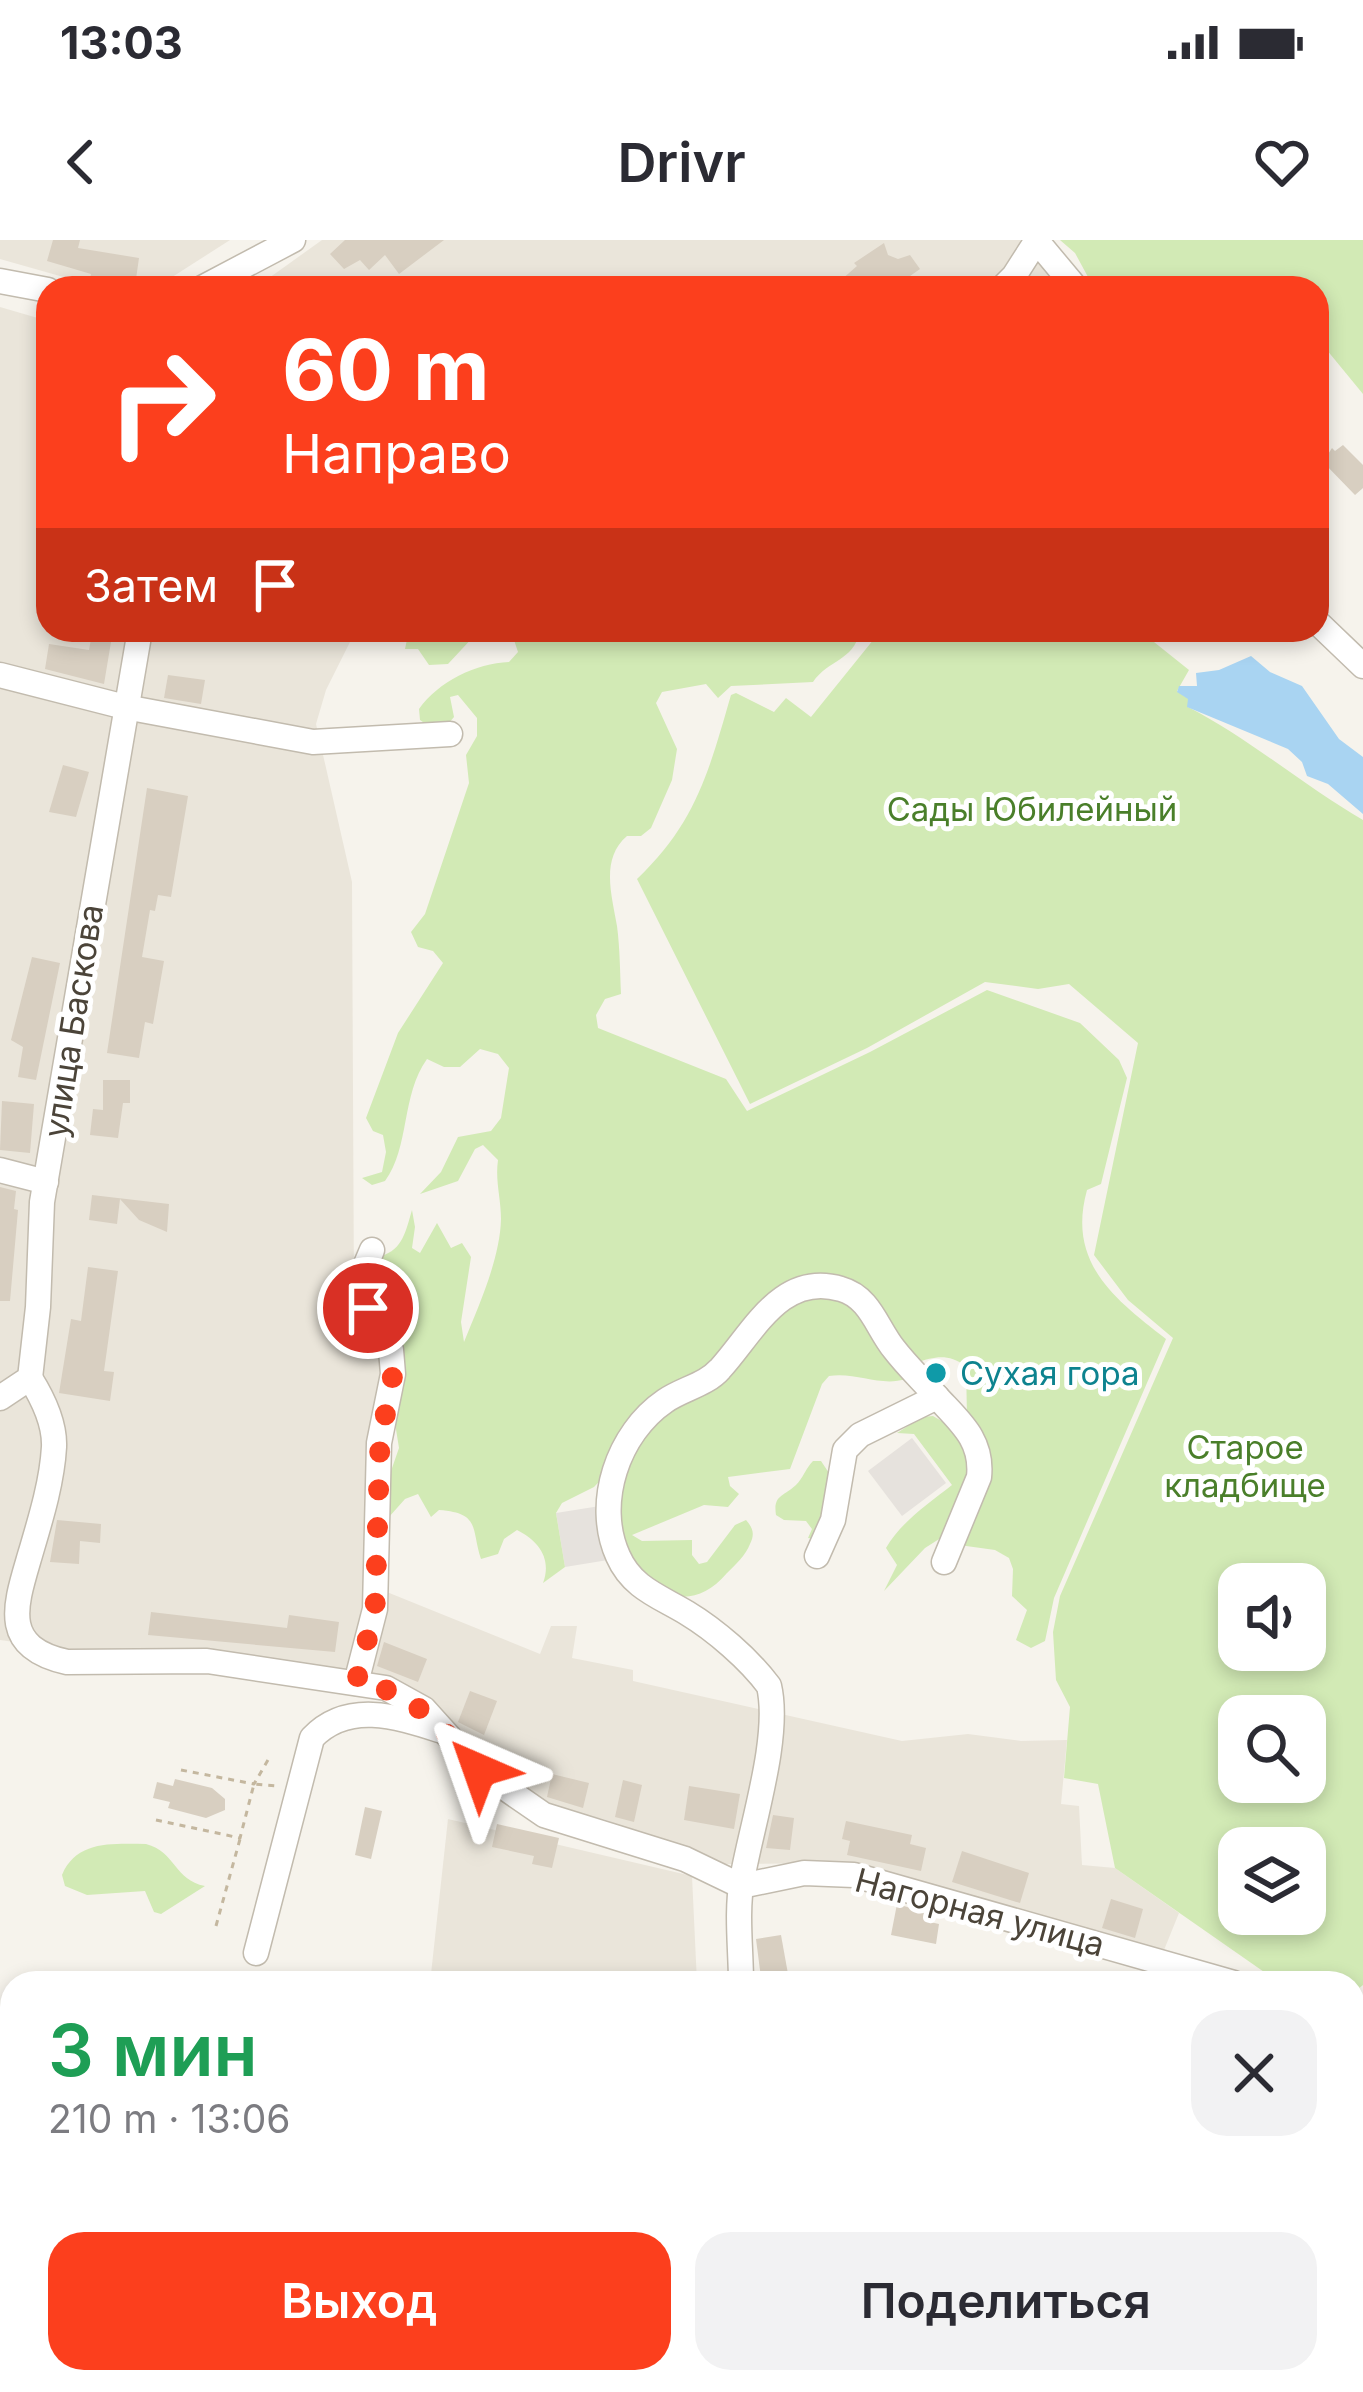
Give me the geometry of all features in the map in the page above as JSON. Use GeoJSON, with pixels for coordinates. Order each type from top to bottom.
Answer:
{"type":"FeatureCollection","features":[{"type":"Feature","properties":{"kind":"street"},"geometry":{"type":"LineString","coordinates":[[224,276],[292,240]]}},
{"type":"Feature","properties":{"kind":"street"},"geometry":{"type":"LineString","coordinates":[[1014,276],[1036,240],[1066,276]]}},
{"type":"Feature","properties":{"kind":"street"},"geometry":{"type":"LineString","coordinates":[[0,281],[36,288]]}},
{"type":"Feature","properties":{"kind":"street"},"geometry":{"type":"LineString","coordinates":[[1329,634],[1363,667]]}},
{"type":"Feature","properties":{"kind":"street","name":"улица Баскова"},"geometry":{"type":"LineString","coordinates":[[30,1378],[46,1182],[138,642]]}},
{"type":"Feature","properties":{"kind":"street"},"geometry":{"type":"LineString","coordinates":[[0,675],[125,707],[314,742],[450,734]]}},
{"type":"Feature","properties":{"kind":"street"},"geometry":{"type":"LineString","coordinates":[[0,1170],[46,1182]]}},
{"type":"Feature","properties":{"kind":"street"},"geometry":{"type":"LineString","coordinates":[[344,1681],[375,1610],[380,1443],[393,1374],[391,1350],[363,1293],[364,1269],[372,1250]]}},
{"type":"Feature","properties":{"kind":"street"},"geometry":{"type":"LineString","coordinates":[[741,1971],[741,1886],[772,1709],[770,1686],[690,1615],[648,1593],[626,1570],[612,1540],[609,1503],[620,1455],[648,1415],[680,1391],[717,1373],[769,1308],[799,1289],[837,1287],[854,1294],[903,1360],[976,1442],[980,1464],[975,1487],[944,1562]]}},
{"type":"Feature","properties":{"kind":"street"},"geometry":{"type":"LineString","coordinates":[[0,1398],[30,1378],[54,1446],[38,1528],[14,1603],[15,1618],[31,1648],[44,1657],[67,1662],[208,1661],[399,1694],[424,1709],[492,1781],[544,1815],[685,1858],[741,1886]]}},
{"type":"Feature","properties":{"kind":"street"},"geometry":{"type":"LineString","coordinates":[[817,1556],[833,1520],[845,1450],[860,1435],[938,1396]]}},
{"type":"Feature","properties":{"kind":"street"},"geometry":{"type":"LineString","coordinates":[[344,1681],[364,1714]]}},
{"type":"Feature","properties":{"kind":"street"},"geometry":{"type":"LineString","coordinates":[[256,1953],[308,1745],[316,1733],[333,1721],[364,1714],[442,1730]]}},
{"type":"Feature","properties":{"kind":"street","name":"Нагорная улица"},"geometry":{"type":"LineString","coordinates":[[741,1886],[804,1873],[854,1875],[1165,1971]]}},
{"type":"Feature","properties":{"kind":"path"},"geometry":{"type":"LineString","coordinates":[[217,1925],[254,1784],[268,1760]]}},
{"type":"Feature","properties":{"kind":"path"},"geometry":{"type":"LineString","coordinates":[[181,1770],[297,1788]]}},
{"type":"Feature","properties":{"kind":"path"},"geometry":{"type":"LineString","coordinates":[[156,1820],[240,1838]]}},
{"type":"Feature","properties":{"kind":"shaded area"},"geometry":{"type":"Polygon","coordinates":[[[0,240],[230,240],[174,276],[60,276],[0,259],[0,240]]]}},
{"type":"Feature","properties":{"kind":"shaded area"},"geometry":{"type":"Polygon","coordinates":[[[322,240],[1020,240],[1052,276],[272,276],[322,240]]]}},
{"type":"Feature","properties":{"kind":"shaded area"},"geometry":{"type":"Polygon","coordinates":[[[0,307],[36,318],[36,642],[350,642],[326,690],[316,724],[352,882],[354,1300],[386,1355],[372,1586],[540,1654],[551,1626],[577,1626],[572,1658],[633,1670],[633,1681],[902,1741],[968,1734],[1021,1741],[1067,1740],[1061,1804],[1079,1806],[1082,1865],[1115,1868],[1179,1913],[1162,1955],[834,1863],[725,1864],[603,1819],[540,1804],[491,1772],[442,1709],[423,1696],[370,1675],[286,1660],[86,1652],[0,1640],[0,307]]]}},
{"type":"Feature","properties":{"kind":"shaded area"},"geometry":{"type":"Polygon","coordinates":[[[912,1438],[946,1483],[902,1516],[868,1471],[912,1438]]]}},
{"type":"Feature","properties":{"kind":"shaded area"},"geometry":{"type":"Polygon","coordinates":[[[600,1506],[608,1560],[565,1567],[556,1513],[600,1506]]]}},
{"type":"Feature","properties":{"kind":"shaded area"},"geometry":{"type":"Polygon","coordinates":[[[448,1819],[692,1876],[696,1971],[431,1971],[448,1819]]]}},
{"type":"Feature","properties":{"kind":"green space"},"geometry":{"type":"Polygon","coordinates":[[[1060,240],[1363,240],[1363,394],[1329,353],[1329,276],[1087,276],[1075,253],[1060,240]]]}},
{"type":"Feature","properties":{"kind":"green space"},"geometry":{"type":"Polygon","coordinates":[[[406,642],[468,642],[448,664],[429,665],[418,649],[405,649],[406,642]]]}},
{"type":"Feature","properties":{"kind":"green space"},"geometry":{"type":"Polygon","coordinates":[[[515,642],[856,642],[813,682],[731,686],[718,698],[706,684],[662,692],[656,703],[677,749],[672,780],[651,828],[641,836],[627,836],[613,856],[610,878],[621,994],[605,999],[596,1015],[598,1028],[726,1079],[747,1111],[987,990],[1080,1023],[1119,1060],[1127,1078],[1101,1184],[1087,1190],[1083,1238],[1089,1258],[1112,1293],[1166,1339],[1054,1598],[1045,1641],[1031,1648],[1016,1640],[1027,1610],[1012,1596],[1009,1558],[995,1550],[959,1545],[969,1520],[966,1366],[942,1357],[916,1363],[829,1279],[705,1371],[594,1487],[562,1503],[556,1513],[565,1567],[543,1583],[542,1552],[517,1530],[504,1539],[498,1554],[481,1559],[468,1519],[439,1510],[431,1517],[418,1494],[405,1499],[389,1517],[391,1471],[399,1448],[372,1280],[390,1286],[397,1280],[383,1268],[381,1256],[399,1244],[412,1210],[412,1248],[420,1253],[437,1223],[451,1248],[462,1243],[471,1257],[461,1322],[464,1342],[488,1282],[500,1234],[498,1160],[483,1145],[475,1149],[458,1181],[420,1194],[441,1172],[458,1137],[491,1131],[501,1118],[509,1068],[498,1054],[480,1049],[460,1067],[444,1067],[427,1059],[413,1088],[393,1167],[385,1181],[372,1185],[362,1178],[382,1172],[383,1135],[373,1131],[366,1118],[398,1033],[443,963],[433,951],[418,947],[411,932],[425,914],[469,783],[466,755],[477,736],[477,718],[458,695],[450,697],[454,717],[448,724],[430,727],[420,720],[419,709],[436,690],[459,676],[509,662],[518,652],[515,642]]]}},
{"type":"Feature","properties":{"kind":"green space"},"geometry":{"type":"Polygon","coordinates":[[[872,642],[1154,642],[1189,670],[1177,691],[1189,699],[1188,707],[1363,820],[1363,1971],[1263,1971],[1115,1868],[1098,1784],[1064,1778],[1070,1707],[1056,1680],[1053,1632],[1060,1596],[1173,1338],[1128,1300],[1094,1255],[1138,1043],[1069,984],[1038,989],[985,982],[867,1048],[750,1104],[637,879],[687,816],[707,772],[731,695],[736,693],[774,712],[786,698],[811,717],[872,642]]]}},
{"type":"Feature","properties":{"kind":"green space"},"geometry":{"type":"Polygon","coordinates":[[[812,1295],[849,1302],[906,1379],[829,1376],[790,1469],[728,1477],[739,1494],[728,1507],[704,1505],[632,1535],[642,1541],[692,1540],[692,1555],[699,1564],[707,1562],[735,1525],[746,1520],[750,1526],[752,1537],[746,1552],[711,1588],[695,1595],[663,1592],[637,1569],[620,1534],[619,1497],[630,1458],[666,1412],[758,1330],[812,1295]]]}},
{"type":"Feature","properties":{"kind":"green space"},"geometry":{"type":"Polygon","coordinates":[[[933,1416],[957,1430],[974,1460],[947,1534],[925,1548],[884,1591],[897,1565],[886,1548],[907,1522],[952,1485],[914,1434],[897,1433],[922,1417],[933,1416]]]}},
{"type":"Feature","properties":{"kind":"green space"},"geometry":{"type":"Polygon","coordinates":[[[813,1461],[821,1461],[831,1476],[823,1520],[814,1539],[808,1538],[812,1529],[806,1521],[784,1520],[775,1508],[813,1461]]]}},
{"type":"Feature","properties":{"kind":"green space"},"geometry":{"type":"Polygon","coordinates":[[[146,1844],[164,1853],[187,1878],[205,1886],[161,1914],[154,1912],[145,1891],[87,1895],[65,1886],[62,1875],[86,1850],[146,1844]]]}},
{"type":"Feature","properties":{"kind":"water"},"geometry":{"type":"Polygon","coordinates":[[[1251,656],[1270,672],[1302,686],[1339,739],[1363,757],[1363,814],[1328,784],[1307,776],[1302,762],[1288,749],[1187,707],[1188,699],[1177,692],[1179,686],[1197,686],[1196,673],[1219,670],[1251,656]]]}},
{"type":"Feature","properties":{"kind":"building"},"geometry":{"type":"Polygon","coordinates":[[[53,240],[80,240],[78,248],[139,258],[136,276],[90,276],[47,261],[53,240]]]}},
{"type":"Feature","properties":{"kind":"building"},"geometry":{"type":"Polygon","coordinates":[[[345,240],[444,240],[399,274],[385,255],[369,270],[360,260],[344,269],[330,254],[345,240]]]}},
{"type":"Feature","properties":{"kind":"building"},"geometry":{"type":"Polygon","coordinates":[[[884,243],[888,255],[898,259],[910,255],[920,269],[910,276],[846,276],[857,266],[854,263],[884,243]]]}},
{"type":"Feature","properties":{"kind":"building"},"geometry":{"type":"Polygon","coordinates":[[[1343,445],[1363,465],[1363,488],[1355,495],[1329,468],[1329,453],[1332,448],[1335,451],[1343,445]]]}},
{"type":"Feature","properties":{"kind":"building"},"geometry":{"type":"Polygon","coordinates":[[[90,642],[111,642],[104,684],[45,669],[49,644],[89,650],[90,642]]]}},
{"type":"Feature","properties":{"kind":"building"},"geometry":{"type":"Polygon","coordinates":[[[168,675],[205,680],[201,704],[164,698],[168,675]]]}},
{"type":"Feature","properties":{"kind":"building"},"geometry":{"type":"Polygon","coordinates":[[[63,765],[89,772],[76,817],[49,812],[63,765]]]}},
{"type":"Feature","properties":{"kind":"building"},"geometry":{"type":"Polygon","coordinates":[[[147,788],[188,796],[171,897],[158,895],[155,911],[150,910],[142,957],[164,961],[153,1024],[145,1022],[139,1058],[107,1053],[147,788]]]}},
{"type":"Feature","properties":{"kind":"building"},"geometry":{"type":"Polygon","coordinates":[[[32,957],[60,963],[36,1080],[18,1077],[23,1047],[11,1040],[32,957]]]}},
{"type":"Feature","properties":{"kind":"building"},"geometry":{"type":"Polygon","coordinates":[[[103,1080],[130,1080],[130,1103],[123,1103],[118,1138],[90,1135],[93,1109],[103,1110],[103,1080]]]}},
{"type":"Feature","properties":{"kind":"building"},"geometry":{"type":"Polygon","coordinates":[[[2,1101],[34,1104],[30,1153],[0,1150],[2,1101]]]}},
{"type":"Feature","properties":{"kind":"building"},"geometry":{"type":"Polygon","coordinates":[[[0,1187],[16,1191],[14,1209],[18,1210],[10,1301],[0,1301],[0,1187]]]}},
{"type":"Feature","properties":{"kind":"building"},"geometry":{"type":"Polygon","coordinates":[[[92,1195],[169,1204],[167,1232],[139,1220],[120,1199],[117,1224],[89,1220],[92,1195]]]}},
{"type":"Feature","properties":{"kind":"building"},"geometry":{"type":"Polygon","coordinates":[[[88,1267],[118,1271],[104,1371],[114,1372],[110,1401],[59,1393],[71,1319],[81,1321],[88,1267]]]}},
{"type":"Feature","properties":{"kind":"building"},"geometry":{"type":"Polygon","coordinates":[[[57,1520],[101,1524],[100,1543],[80,1541],[79,1564],[50,1562],[57,1520]]]}},
{"type":"Feature","properties":{"kind":"building"},"geometry":{"type":"Polygon","coordinates":[[[151,1612],[287,1628],[289,1615],[339,1622],[335,1652],[148,1635],[151,1612]]]}},
{"type":"Feature","properties":{"kind":"building"},"geometry":{"type":"Polygon","coordinates":[[[384,1642],[427,1659],[418,1682],[377,1666],[384,1642]]]}},
{"type":"Feature","properties":{"kind":"building"},"geometry":{"type":"Polygon","coordinates":[[[470,1691],[497,1701],[484,1735],[458,1722],[470,1691]]]}},
{"type":"Feature","properties":{"kind":"building"},"geometry":{"type":"Polygon","coordinates":[[[552,1774],[589,1783],[583,1808],[547,1797],[552,1774]]]}},
{"type":"Feature","properties":{"kind":"building"},"geometry":{"type":"Polygon","coordinates":[[[175,1779],[212,1788],[225,1799],[225,1810],[206,1818],[168,1808],[170,1802],[153,1798],[157,1782],[173,1786],[175,1779]]]}},
{"type":"Feature","properties":{"kind":"building"},"geometry":{"type":"Polygon","coordinates":[[[623,1780],[642,1785],[634,1822],[615,1817],[623,1780]]]}},
{"type":"Feature","properties":{"kind":"building"},"geometry":{"type":"Polygon","coordinates":[[[689,1786],[740,1794],[734,1829],[684,1820],[689,1786]]]}},
{"type":"Feature","properties":{"kind":"building"},"geometry":{"type":"Polygon","coordinates":[[[365,1807],[382,1811],[371,1859],[355,1855],[365,1807]]]}},
{"type":"Feature","properties":{"kind":"building"},"geometry":{"type":"Polygon","coordinates":[[[773,1815],[794,1818],[790,1850],[766,1848],[773,1815]]]}},
{"type":"Feature","properties":{"kind":"building"},"geometry":{"type":"Polygon","coordinates":[[[846,1821],[912,1835],[910,1844],[926,1848],[921,1871],[847,1855],[850,1841],[842,1839],[846,1821]]]}},
{"type":"Feature","properties":{"kind":"building"},"geometry":{"type":"Polygon","coordinates":[[[497,1824],[559,1838],[552,1868],[532,1864],[534,1856],[492,1847],[497,1824]]]}},
{"type":"Feature","properties":{"kind":"building"},"geometry":{"type":"Polygon","coordinates":[[[962,1851],[1029,1873],[1020,1903],[952,1882],[962,1851]]]}},
{"type":"Feature","properties":{"kind":"building"},"geometry":{"type":"Polygon","coordinates":[[[1111,1899],[1143,1909],[1135,1938],[1102,1928],[1111,1899]]]}},
{"type":"Feature","properties":{"kind":"building"},"geometry":{"type":"Polygon","coordinates":[[[897,1904],[931,1914],[930,1922],[939,1924],[936,1944],[891,1935],[897,1904]]]}},
{"type":"Feature","properties":{"kind":"building"},"geometry":{"type":"Polygon","coordinates":[[[781,1935],[787,1971],[760,1971],[756,1939],[781,1935]]]}},
{"type":"Feature","properties":{"kind":"place","name":"Сухая гора"},"geometry":{"type":"Point","coordinates":[936,1373]}},
{"type":"Feature","properties":{"kind":"route"},"geometry":{"type":"LineString","coordinates":[[368,1308],[391,1350],[393,1374],[380,1443],[375,1610],[356,1683],[386,1688],[424,1709],[479,1770]]}},
{"type":"Feature","properties":{"kind":"park label","name":"Сады Юбилейный"},"geometry":{"type":"Point","coordinates":[1032,809]}},
{"type":"Feature","properties":{"kind":"park label","name":"Старое кладбище"},"geometry":{"type":"Point","coordinates":[1245,1466]}}]}
